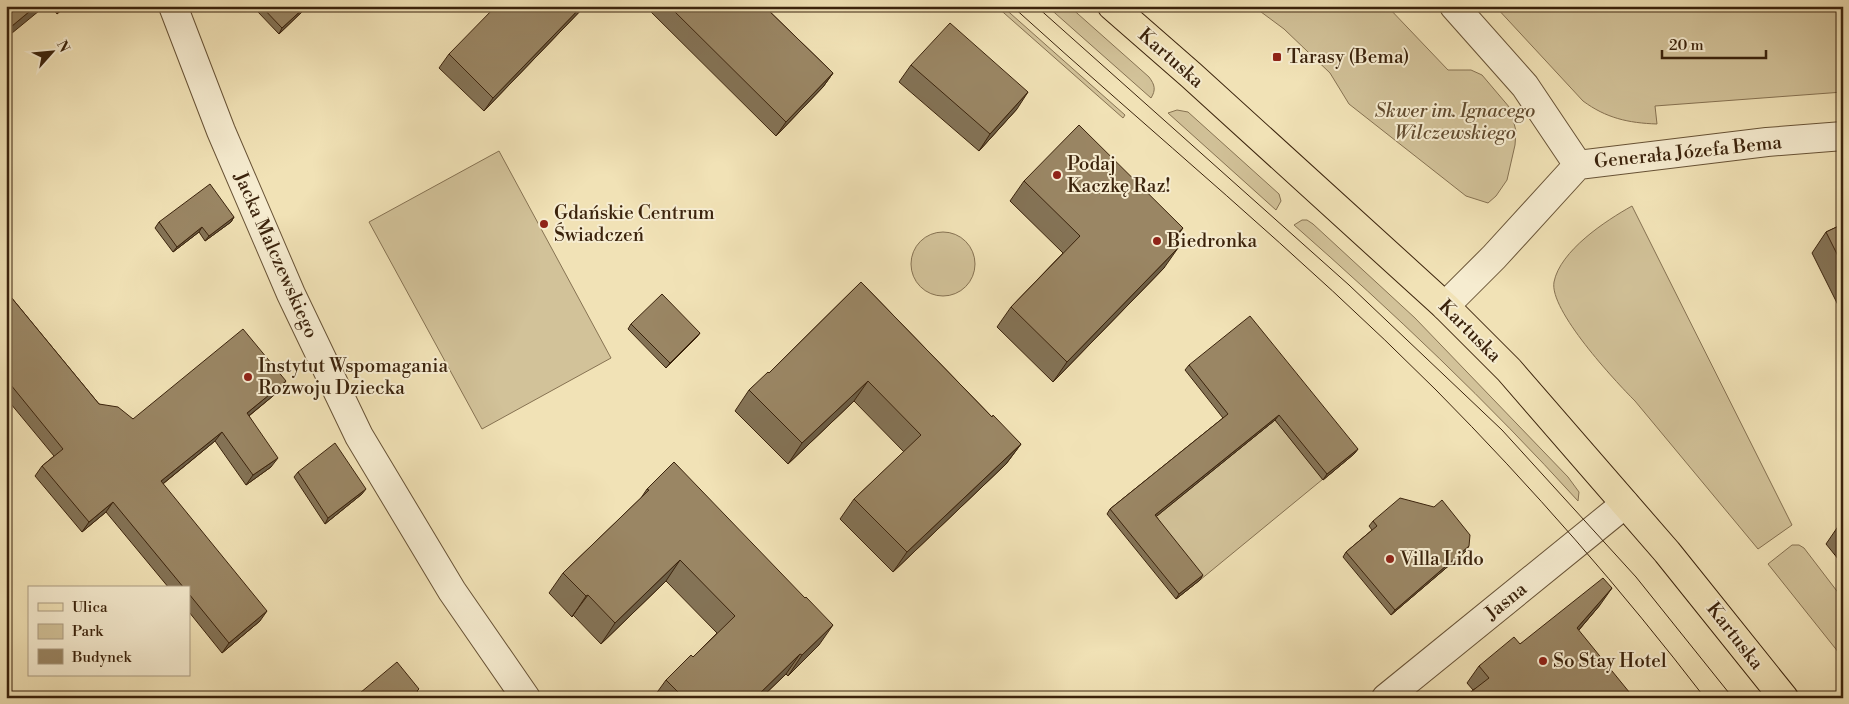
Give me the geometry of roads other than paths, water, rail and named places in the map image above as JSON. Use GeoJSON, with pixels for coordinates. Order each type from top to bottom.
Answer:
{"type":"FeatureCollection","features":[{"type":"Feature","properties":{"kind":"main road","name":"Kartuska"},"geometry":{"type":"LineString","coordinates":[[1112,6],[1210,92],[1445,306],[1509,370],[1667,552],[1784,698]]}},
{"type":"Feature","properties":{"kind":"street","name":"Jacka Malczewskiego"},"geometry":{"type":"LineString","coordinates":[[173,6],[221,132],[288,286],[359,436],[452,591],[526,698]]}},
{"type":"Feature","properties":{"kind":"street"},"geometry":{"type":"LineString","coordinates":[[1454,6],[1525,86],[1578,164]]}},
{"type":"Feature","properties":{"kind":"street","name":"Generała Józefa Bema"},"geometry":{"type":"LineString","coordinates":[[1445,306],[1494,257],[1578,164],[1757,143],[1843,136]]}},
{"type":"Feature","properties":{"kind":"street","name":"Jasna"},"geometry":{"type":"LineString","coordinates":[[1386,698],[1626,504]]}},
{"type":"Feature","properties":{"kind":"tram line"},"geometry":{"type":"LineString","coordinates":[[1012,6],[1280,243],[1436,390],[1507,464],[1575,540],[1705,698]]}},
{"type":"Feature","properties":{"kind":"tram line"},"geometry":{"type":"LineString","coordinates":[[1036,6],[1349,285],[1502,430],[1636,577],[1733,698]]}},
{"type":"Feature","properties":{"kind":"place","name":"Tarasy (Bema)"},"geometry":{"type":"Point","coordinates":[1277,57]}},
{"type":"Feature","properties":{"kind":"place","name":"Podaj Kaczkę Raz!"},"geometry":{"type":"Point","coordinates":[1057,175]}},
{"type":"Feature","properties":{"kind":"place","name":"Gdańskie Centrum Świadczeń"},"geometry":{"type":"Point","coordinates":[544,224]}},
{"type":"Feature","properties":{"kind":"place","name":"Biedronka"},"geometry":{"type":"Point","coordinates":[1157,241]}},
{"type":"Feature","properties":{"kind":"place","name":"Instytut Wspomagania Rozwoju Dziecka"},"geometry":{"type":"Point","coordinates":[248,377]}},
{"type":"Feature","properties":{"kind":"place","name":"Villa Lido"},"geometry":{"type":"Point","coordinates":[1390,559]}},
{"type":"Feature","properties":{"kind":"place","name":"So Stay Hotel"},"geometry":{"type":"Point","coordinates":[1543,661]}},
{"type":"Feature","properties":{"kind":"park label","name":"Skwer im. Ignacego Wilczewskiego"},"geometry":{"type":"Point","coordinates":[1455,122]}}]}
